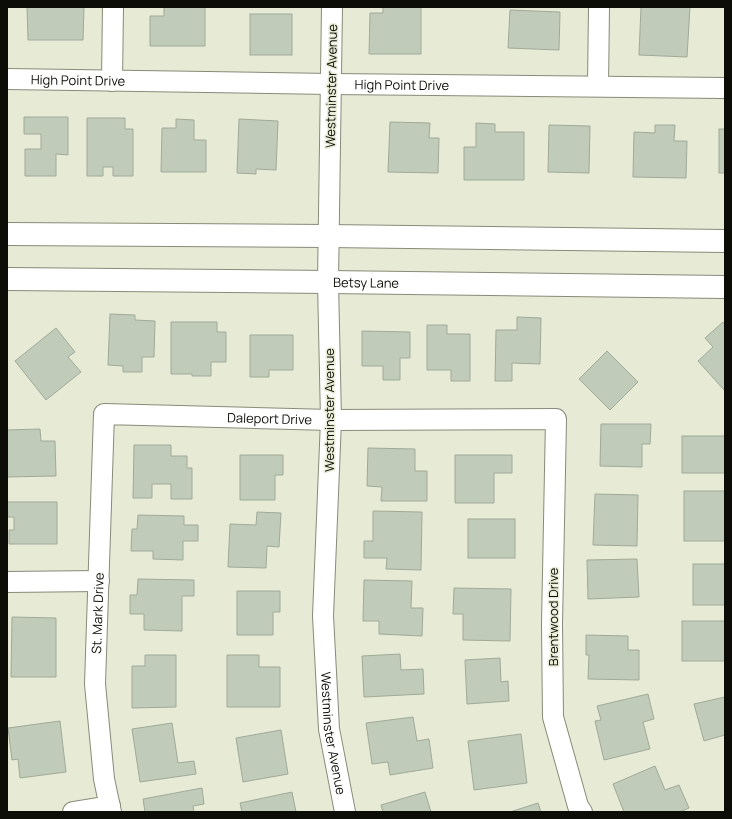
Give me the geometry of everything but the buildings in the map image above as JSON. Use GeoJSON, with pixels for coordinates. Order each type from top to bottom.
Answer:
{"type":"FeatureCollection","features":[{"type":"Feature","properties":{"kind":"main road"},"geometry":{"type":"LineString","coordinates":[[7,234],[725,241]]}},
{"type":"Feature","properties":{"kind":"main road","name":"Betsy Lane"},"geometry":{"type":"LineString","coordinates":[[7,279],[725,287]]}},
{"type":"Feature","properties":{"kind":"street"},"geometry":{"type":"LineString","coordinates":[[112,81],[113,7]]}},
{"type":"Feature","properties":{"kind":"street","name":"Westminster Avenue"},"geometry":{"type":"LineString","coordinates":[[332,7],[328,236],[331,420],[323,616],[329,729],[345,812]]}},
{"type":"Feature","properties":{"kind":"street"},"geometry":{"type":"LineString","coordinates":[[598,86],[599,7]]}},
{"type":"Feature","properties":{"kind":"street","name":"High Point Drive"},"geometry":{"type":"LineString","coordinates":[[7,79],[725,88]]}},
{"type":"Feature","properties":{"kind":"street","name":"Daleport Drive"},"geometry":{"type":"LineString","coordinates":[[104,414],[331,420],[556,419]]}},
{"type":"Feature","properties":{"kind":"street","name":"St. Mark Drive"},"geometry":{"type":"LineString","coordinates":[[104,414],[95,684],[104,779],[110,809]]}},
{"type":"Feature","properties":{"kind":"street","name":"Brentwood Drive"},"geometry":{"type":"LineString","coordinates":[[556,419],[552,625],[553,718],[578,806],[582,812]]}},
{"type":"Feature","properties":{"kind":"street"},"geometry":{"type":"LineString","coordinates":[[7,582],[98,581]]}},
{"type":"Feature","properties":{"kind":"street"},"geometry":{"type":"LineString","coordinates":[[74,812],[110,809]]}}]}
